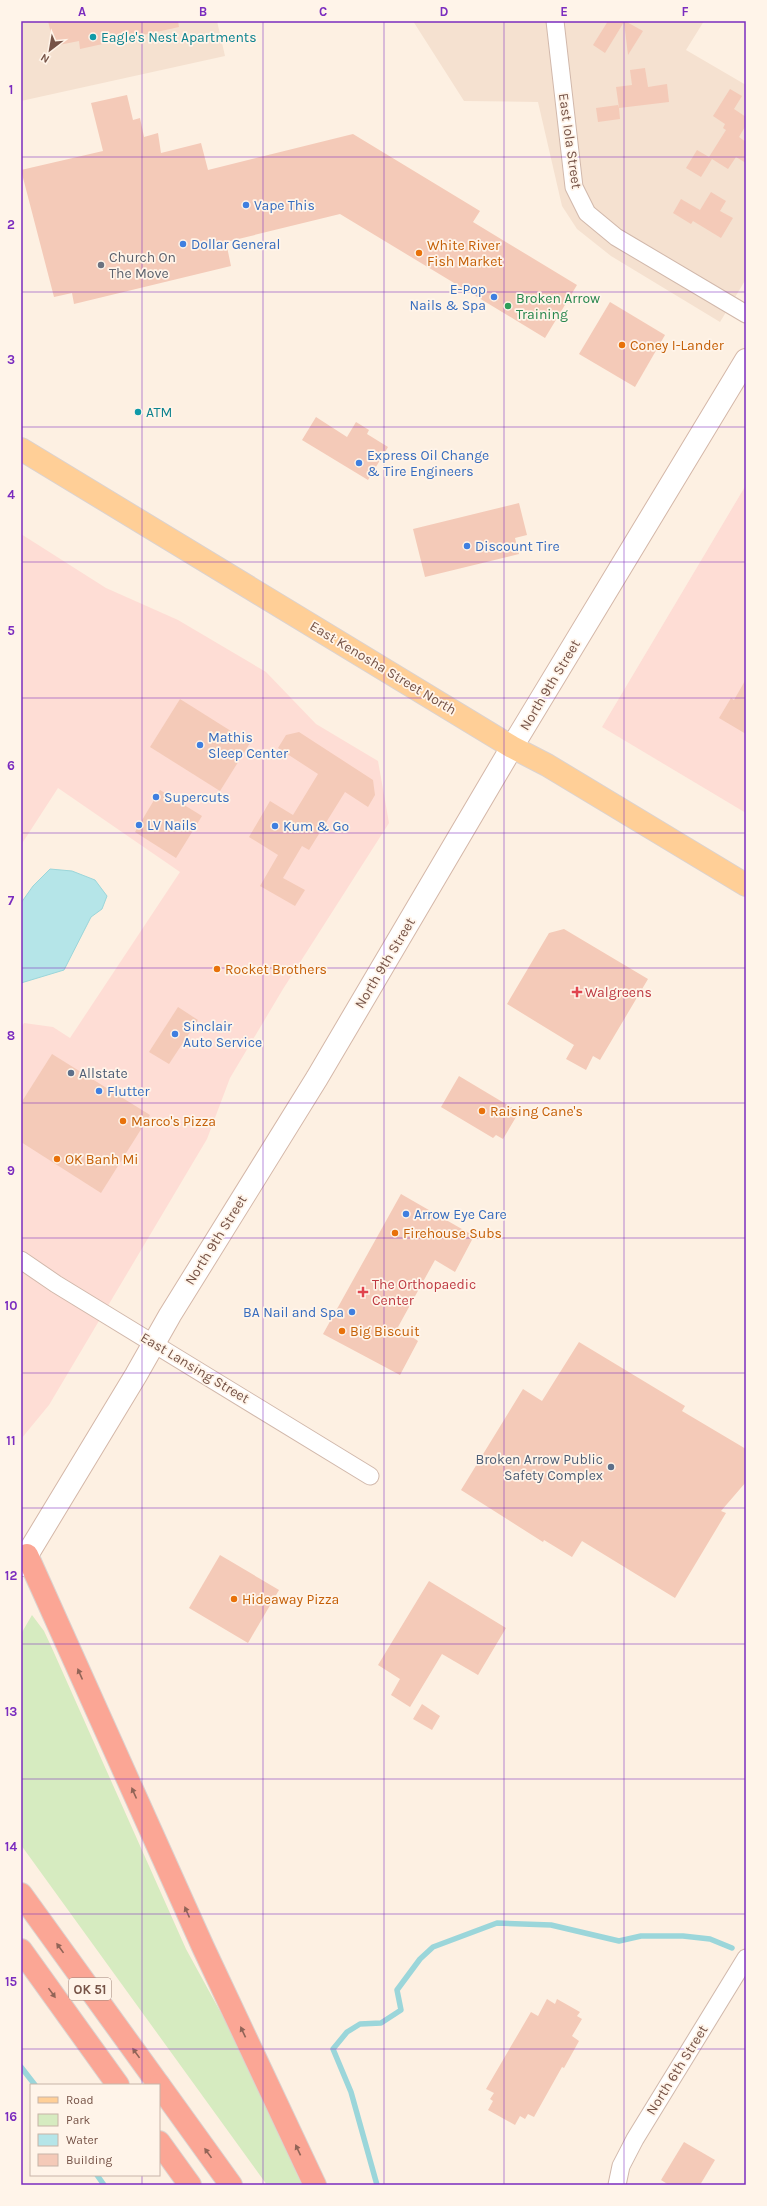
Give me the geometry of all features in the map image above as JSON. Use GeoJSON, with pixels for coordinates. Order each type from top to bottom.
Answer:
{"type":"FeatureCollection","features":[{"type":"Feature","properties":{"kind":"highway"},"geometry":{"type":"LineString","coordinates":[[24,1560],[315,2185]]}},
{"type":"Feature","properties":{"kind":"highway","name":"OK 51"},"geometry":{"type":"LineString","coordinates":[[21,1894],[158,2084]]}},
{"type":"Feature","properties":{"kind":"highway","name":"OK 51"},"geometry":{"type":"LineString","coordinates":[[21,1950],[117,2084]]}},
{"type":"Feature","properties":{"kind":"highway","name":"OK 51"},"geometry":{"type":"LineString","coordinates":[[160,2086],[231,2185]]}},
{"type":"Feature","properties":{"kind":"highway"},"geometry":{"type":"LineString","coordinates":[[160,2143],[190,2185]]}},
{"type":"Feature","properties":{"kind":"main road","name":"North 9th Street"},"geometry":{"type":"LineString","coordinates":[[24,1560],[154,1343],[317,1078],[512,747],[746,360]]}},
{"type":"Feature","properties":{"kind":"main road","name":"East Kenosha Street North"},"geometry":{"type":"LineString","coordinates":[[21,449],[512,747],[551,767],[746,885]]}},
{"type":"Feature","properties":{"kind":"street","name":"East Iola Street"},"geometry":{"type":"LineString","coordinates":[[555,21],[574,187],[580,202],[595,221],[616,237],[746,314]]}},
{"type":"Feature","properties":{"kind":"street","name":"East Lansing Street"},"geometry":{"type":"LineString","coordinates":[[21,1260],[56,1284],[370,1476]]}},
{"type":"Feature","properties":{"kind":"street","name":"North 6th Street"},"geometry":{"type":"LineString","coordinates":[[616,2185],[621,2166],[635,2139],[746,1958]]}},
{"type":"Feature","properties":{"kind":"shaded area"},"geometry":{"type":"Polygon","coordinates":[[[21,21],[217,21],[225,56],[21,101],[21,21]]]}},
{"type":"Feature","properties":{"kind":"shaded area"},"geometry":{"type":"Polygon","coordinates":[[[413,21],[704,21],[686,50],[746,85],[746,279],[720,322],[611,256],[577,229],[562,206],[538,102],[464,101],[413,21]]]}},
{"type":"Feature","properties":{"kind":"shaded area"},"geometry":{"type":"Polygon","coordinates":[[[746,485],[746,813],[602,727],[746,485]]]}},
{"type":"Feature","properties":{"kind":"shaded area"},"geometry":{"type":"Polygon","coordinates":[[[21,534],[106,588],[178,620],[266,672],[316,724],[378,761],[389,823],[283,989],[230,1078],[207,1139],[49,1405],[21,1439],[21,1028],[24,1023],[53,1027],[70,1038],[180,872],[58,788],[21,845],[21,534]]]}},
{"type":"Feature","properties":{"kind":"green space"},"geometry":{"type":"Polygon","coordinates":[[[32,1615],[44,1631],[186,1949],[238,2044],[302,2185],[267,2185],[21,1845],[21,1634],[32,1615]]]}},
{"type":"Feature","properties":{"kind":"water"},"geometry":{"type":"Polygon","coordinates":[[[50,869],[72,871],[95,880],[107,896],[102,909],[91,917],[64,970],[21,983],[21,903],[33,886],[50,869]]]}},
{"type":"Feature","properties":{"kind":"building","name":"Eagle's Nest Apartments"},"geometry":{"type":"Polygon","coordinates":[[[48,21],[178,21],[179,27],[80,49],[79,41],[54,46],[48,21]]]}},
{"type":"Feature","properties":{"kind":"building"},"geometry":{"type":"Polygon","coordinates":[[[608,21],[625,21],[643,31],[628,55],[624,22],[605,53],[593,45],[608,21]]]}},
{"type":"Feature","properties":{"kind":"building"},"geometry":{"type":"Polygon","coordinates":[[[645,68],[648,87],[667,84],[669,102],[619,108],[616,87],[632,85],[630,70],[645,68]]]}},
{"type":"Feature","properties":{"kind":"building"},"geometry":{"type":"Polygon","coordinates":[[[730,89],[742,96],[734,109],[746,117],[746,125],[739,137],[746,142],[746,163],[736,157],[728,169],[712,159],[701,177],[686,168],[697,150],[709,157],[726,130],[723,128],[725,124],[713,116],[730,89]]]}},
{"type":"Feature","properties":{"kind":"building"},"geometry":{"type":"Polygon","coordinates":[[[127,95],[133,120],[140,118],[144,137],[158,133],[161,153],[201,143],[208,170],[353,134],[480,211],[473,222],[577,285],[545,338],[340,214],[226,242],[231,266],[74,304],[72,293],[54,297],[21,170],[103,151],[91,103],[127,95]]]}},
{"type":"Feature","properties":{"kind":"building"},"geometry":{"type":"Polygon","coordinates":[[[618,105],[620,119],[598,122],[596,108],[618,105]]]}},
{"type":"Feature","properties":{"kind":"building"},"geometry":{"type":"Polygon","coordinates":[[[711,192],[726,201],[720,211],[733,218],[721,238],[693,221],[691,224],[673,213],[681,199],[700,210],[711,192]]]}},
{"type":"Feature","properties":{"kind":"building","name":"Coney I-Lander"},"geometry":{"type":"Polygon","coordinates":[[[610,302],[665,335],[635,387],[579,354],[610,302]]]}},
{"type":"Feature","properties":{"kind":"building","name":"Express Oil Change & Tire Engineers"},"geometry":{"type":"Polygon","coordinates":[[[316,417],[347,437],[356,422],[369,430],[367,434],[388,447],[368,480],[302,440],[316,417]]]}},
{"type":"Feature","properties":{"kind":"building","name":"Discount Tire"},"geometry":{"type":"Polygon","coordinates":[[[519,503],[527,535],[515,538],[519,554],[425,577],[413,529],[519,503]]]}},
{"type":"Feature","properties":{"kind":"building"},"geometry":{"type":"Polygon","coordinates":[[[746,679],[746,734],[719,718],[731,698],[734,700],[746,679]]]}},
{"type":"Feature","properties":{"kind":"building","name":"Mathis Sleep Center"},"geometry":{"type":"Polygon","coordinates":[[[180,699],[250,743],[220,791],[150,747],[180,699]]]}},
{"type":"Feature","properties":{"kind":"building","name":"Kum & Go"},"geometry":{"type":"Polygon","coordinates":[[[299,732],[373,780],[375,795],[368,807],[345,792],[309,850],[302,846],[283,878],[305,890],[295,906],[260,886],[278,855],[249,837],[270,801],[293,815],[318,774],[278,748],[286,735],[299,732]]]}},
{"type":"Feature","properties":{"kind":"building"},"geometry":{"type":"Polygon","coordinates":[[[160,790],[202,816],[176,858],[135,832],[160,790]]]}},
{"type":"Feature","properties":{"kind":"building","name":"Walgreens"},"geometry":{"type":"Polygon","coordinates":[[[564,929],[648,979],[600,1060],[593,1056],[586,1070],[566,1059],[574,1045],[507,1004],[549,933],[564,929]]]}},
{"type":"Feature","properties":{"kind":"building","name":"Sinclair Auto Service"},"geometry":{"type":"Polygon","coordinates":[[[178,1007],[198,1020],[169,1064],[149,1052],[178,1007]]]}},
{"type":"Feature","properties":{"kind":"building"},"geometry":{"type":"Polygon","coordinates":[[[52,1054],[150,1115],[101,1193],[21,1142],[21,1103],[52,1054]]]}},
{"type":"Feature","properties":{"kind":"building","name":"Raising Cane's"},"geometry":{"type":"Polygon","coordinates":[[[459,1076],[519,1112],[503,1139],[496,1135],[493,1138],[441,1107],[459,1076]]]}},
{"type":"Feature","properties":{"kind":"building"},"geometry":{"type":"Polygon","coordinates":[[[401,1194],[474,1236],[455,1272],[435,1260],[398,1327],[418,1341],[400,1375],[323,1334],[401,1194]]]}},
{"type":"Feature","properties":{"kind":"building","name":"Broken Arrow Public Safety Complex"},"geometry":{"type":"Polygon","coordinates":[[[579,1342],[685,1406],[682,1411],[746,1449],[746,1482],[721,1511],[726,1513],[675,1598],[582,1541],[572,1557],[544,1540],[543,1542],[461,1490],[523,1389],[542,1401],[579,1342]]]}},
{"type":"Feature","properties":{"kind":"building","name":"Hideaway Pizza"},"geometry":{"type":"Polygon","coordinates":[[[220,1555],[279,1590],[248,1643],[189,1608],[220,1555]]]}},
{"type":"Feature","properties":{"kind":"building"},"geometry":{"type":"Polygon","coordinates":[[[429,1581],[506,1628],[478,1675],[442,1654],[410,1707],[391,1695],[400,1679],[378,1665],[429,1581]]]}},
{"type":"Feature","properties":{"kind":"building"},"geometry":{"type":"Polygon","coordinates":[[[422,1704],[440,1716],[432,1730],[413,1719],[422,1704]]]}},
{"type":"Feature","properties":{"kind":"building"},"geometry":{"type":"Polygon","coordinates":[[[547,1999],[555,2004],[557,1999],[580,2012],[577,2016],[582,2019],[572,2036],[579,2041],[564,2068],[562,2067],[534,2117],[528,2114],[525,2119],[520,2116],[515,2125],[488,2110],[493,2101],[490,2099],[494,2093],[486,2089],[531,2012],[538,2016],[547,1999]]]}},
{"type":"Feature","properties":{"kind":"building"},"geometry":{"type":"Polygon","coordinates":[[[684,2142],[715,2160],[700,2185],[669,2185],[661,2180],[684,2142]]]}},
{"type":"Feature","properties":{"kind":"waterway"},"geometry":{"type":"LineString","coordinates":[[377,2185],[351,2092],[333,2049],[347,2032],[360,2024],[381,2023],[401,2010],[397,1990],[420,1959],[433,1947],[497,1923],[551,1925],[619,1941],[641,1936],[683,1936],[710,1939],[732,1948]]}},
{"type":"Feature","properties":{"kind":"waterway"},"geometry":{"type":"LineString","coordinates":[[21,2067],[34,2084]]}},
{"type":"Feature","properties":{"kind":"waterway"},"geometry":{"type":"LineString","coordinates":[[98,2176],[104,2185]]}},
{"type":"Feature","properties":{"kind":"place","name":"Eagle's Nest Apartments"},"geometry":{"type":"Point","coordinates":[93,37]}},
{"type":"Feature","properties":{"kind":"place","name":"Vape This"},"geometry":{"type":"Point","coordinates":[246,205]}},
{"type":"Feature","properties":{"kind":"place","name":"Dollar General"},"geometry":{"type":"Point","coordinates":[183,244]}},
{"type":"Feature","properties":{"kind":"place","name":"White River Fish Market"},"geometry":{"type":"Point","coordinates":[419,253]}},
{"type":"Feature","properties":{"kind":"place","name":"Church On The Move"},"geometry":{"type":"Point","coordinates":[101,265]}},
{"type":"Feature","properties":{"kind":"place","name":"E-Pop Nails & Spa"},"geometry":{"type":"Point","coordinates":[494,297]}},
{"type":"Feature","properties":{"kind":"place","name":"Broken Arrow Training"},"geometry":{"type":"Point","coordinates":[508,306]}},
{"type":"Feature","properties":{"kind":"place","name":"Coney I-Lander"},"geometry":{"type":"Point","coordinates":[622,345]}},
{"type":"Feature","properties":{"kind":"place","name":"ATM"},"geometry":{"type":"Point","coordinates":[138,412]}},
{"type":"Feature","properties":{"kind":"place","name":"Express Oil Change & Tire Engineers"},"geometry":{"type":"Point","coordinates":[359,463]}},
{"type":"Feature","properties":{"kind":"place","name":"Discount Tire"},"geometry":{"type":"Point","coordinates":[467,546]}},
{"type":"Feature","properties":{"kind":"place","name":"Mathis Sleep Center"},"geometry":{"type":"Point","coordinates":[200,745]}},
{"type":"Feature","properties":{"kind":"place","name":"Supercuts"},"geometry":{"type":"Point","coordinates":[156,797]}},
{"type":"Feature","properties":{"kind":"place","name":"LV Nails"},"geometry":{"type":"Point","coordinates":[139,825]}},
{"type":"Feature","properties":{"kind":"place","name":"Kum & Go"},"geometry":{"type":"Point","coordinates":[275,826]}},
{"type":"Feature","properties":{"kind":"place","name":"Rocket Brothers"},"geometry":{"type":"Point","coordinates":[217,969]}},
{"type":"Feature","properties":{"kind":"place","name":"Walgreens"},"geometry":{"type":"Point","coordinates":[577,992]}},
{"type":"Feature","properties":{"kind":"place","name":"Sinclair Auto Service"},"geometry":{"type":"Point","coordinates":[175,1034]}},
{"type":"Feature","properties":{"kind":"place","name":"Allstate"},"geometry":{"type":"Point","coordinates":[71,1073]}},
{"type":"Feature","properties":{"kind":"place","name":"Flutter"},"geometry":{"type":"Point","coordinates":[99,1091]}},
{"type":"Feature","properties":{"kind":"place","name":"Raising Cane's"},"geometry":{"type":"Point","coordinates":[482,1111]}},
{"type":"Feature","properties":{"kind":"place","name":"Marco's Pizza"},"geometry":{"type":"Point","coordinates":[123,1121]}},
{"type":"Feature","properties":{"kind":"place","name":"OK Banh Mi"},"geometry":{"type":"Point","coordinates":[57,1159]}},
{"type":"Feature","properties":{"kind":"place","name":"Arrow Eye Care"},"geometry":{"type":"Point","coordinates":[406,1214]}},
{"type":"Feature","properties":{"kind":"place","name":"Firehouse Subs"},"geometry":{"type":"Point","coordinates":[395,1233]}},
{"type":"Feature","properties":{"kind":"place","name":"The Orthopaedic Center"},"geometry":{"type":"Point","coordinates":[363,1292]}},
{"type":"Feature","properties":{"kind":"place","name":"BA Nail and Spa"},"geometry":{"type":"Point","coordinates":[352,1312]}},
{"type":"Feature","properties":{"kind":"place","name":"Big Biscuit"},"geometry":{"type":"Point","coordinates":[342,1331]}},
{"type":"Feature","properties":{"kind":"place","name":"Broken Arrow Public Safety Complex"},"geometry":{"type":"Point","coordinates":[611,1467]}},
{"type":"Feature","properties":{"kind":"place","name":"Hideaway Pizza"},"geometry":{"type":"Point","coordinates":[234,1599]}}]}
